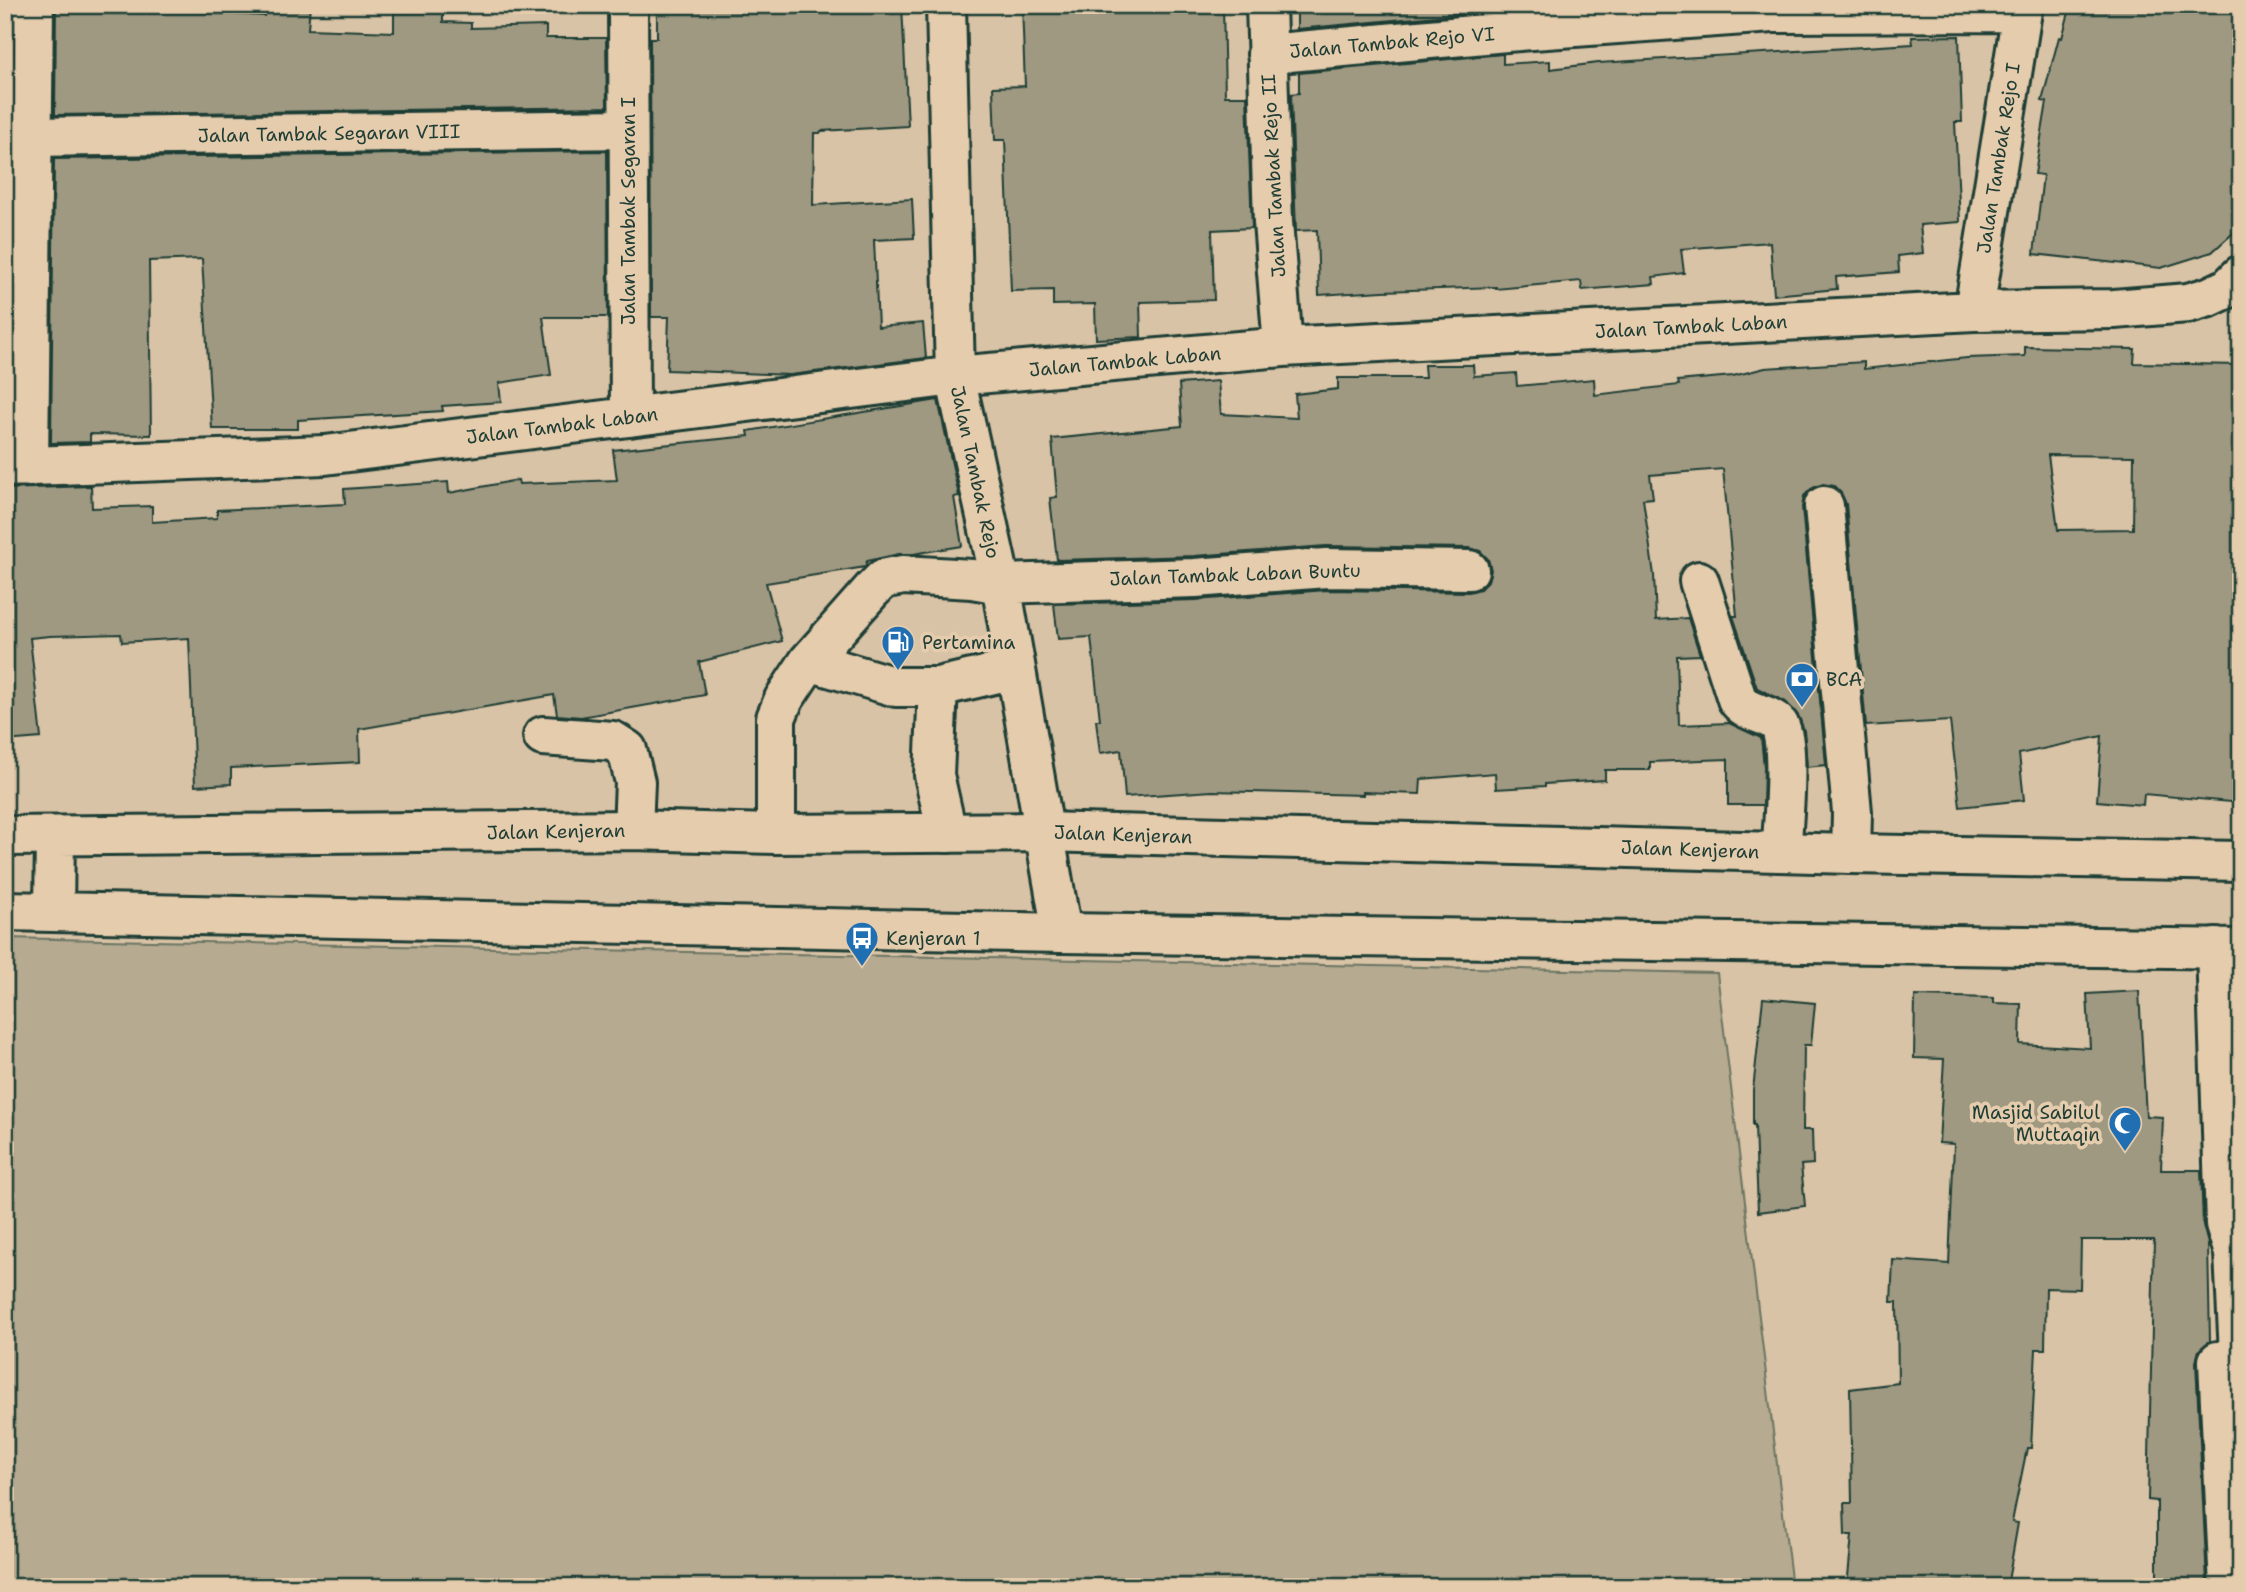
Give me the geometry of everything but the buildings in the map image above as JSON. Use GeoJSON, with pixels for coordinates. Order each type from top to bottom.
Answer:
{"type":"FeatureCollection","features":[{"type":"Feature","properties":{"kind":"main road"},"geometry":{"type":"LineString","coordinates":[[17,467],[34,5]]}},
{"type":"Feature","properties":{"kind":"main road","name":"Jalan Tambak Segaran I"},"geometry":{"type":"LineString","coordinates":[[628,5],[630,416]]}},
{"type":"Feature","properties":{"kind":"main road","name":"Jalan Tambak Rejo"},"geometry":{"type":"LineString","coordinates":[[946,5],[955,376],[1001,584],[1062,933]]}},
{"type":"Feature","properties":{"kind":"main road","name":"Jalan Tambak Rejo II"},"geometry":{"type":"LineString","coordinates":[[1266,5],[1273,222],[1283,347]]}},
{"type":"Feature","properties":{"kind":"main road","name":"Jalan Tambak Rejo VI"},"geometry":{"type":"LineString","coordinates":[[1267,54],[1506,18],[1774,9],[2022,9]]}},
{"type":"Feature","properties":{"kind":"main road","name":"Jalan Tambak Rejo I"},"geometry":{"type":"LineString","coordinates":[[1974,311],[2022,9]]}},
{"type":"Feature","properties":{"kind":"main road","name":"Jalan Tambak Segaran VIII"},"geometry":{"type":"LineString","coordinates":[[31,137],[627,129]]}},
{"type":"Feature","properties":{"kind":"main road","name":"Jalan Tambak Laban"},"geometry":{"type":"LineString","coordinates":[[17,467],[325,455],[955,376],[1283,347],[1974,311],[2114,309],[2188,303],[2228,288],[2241,275]]}},
{"type":"Feature","properties":{"kind":"main road"},"geometry":{"type":"LineString","coordinates":[[1824,506],[1852,812],[1852,854]]}},
{"type":"Feature","properties":{"kind":"main road","name":"Jalan Tambak Laban Buntu"},"geometry":{"type":"LineString","coordinates":[[809,661],[883,579],[903,575],[972,579],[1001,584],[1195,578],[1326,568],[1469,570]]}},
{"type":"Feature","properties":{"kind":"main road"},"geometry":{"type":"LineString","coordinates":[[1699,581],[1737,699],[1742,706],[1775,721],[1783,732],[1786,794],[1781,852]]}},
{"type":"Feature","properties":{"kind":"main road"},"geometry":{"type":"LineString","coordinates":[[776,834],[776,718],[784,699],[809,661],[897,687],[938,687],[1015,669]]}},
{"type":"Feature","properties":{"kind":"main road"},"geometry":{"type":"LineString","coordinates":[[938,687],[934,775],[947,834]]}},
{"type":"Feature","properties":{"kind":"main road"},"geometry":{"type":"LineString","coordinates":[[543,736],[613,741],[627,750],[635,782],[634,831]]}},
{"type":"Feature","properties":{"kind":"main road","name":"Jalan Kenjeran"},"geometry":{"type":"LineString","coordinates":[[5,836],[634,831],[776,834],[1043,832],[1852,854],[2241,861]]}},
{"type":"Feature","properties":{"kind":"main road"},"geometry":{"type":"LineString","coordinates":[[54,911],[55,836]]}},
{"type":"Feature","properties":{"kind":"main road"},"geometry":{"type":"LineString","coordinates":[[5,911],[1062,933],[2228,949],[2231,1073],[2225,1224],[2218,1250],[2216,1326],[2229,1587]]}},
{"type":"Feature","properties":{"kind":"main road"},"geometry":{"type":"LineString","coordinates":[[2225,1224],[2234,1252],[2238,1286],[2241,1395]]}},
{"type":"Feature","properties":{"kind":"shaded area"},"geometry":{"type":"Polygon","coordinates":[[[5,938],[1717,973],[1792,1587],[5,1587],[5,938]]]}},
{"type":"Feature","properties":{"kind":"place","name":"Pertamina"},"geometry":{"type":"Point","coordinates":[898,672]}},
{"type":"Feature","properties":{"kind":"place","name":"BCA"},"geometry":{"type":"Point","coordinates":[1802,709]}},
{"type":"Feature","properties":{"kind":"place","name":"Kenjeran 1"},"geometry":{"type":"Point","coordinates":[862,968]}},
{"type":"Feature","properties":{"kind":"place","name":"Masjid Sabilul Muttaqin"},"geometry":{"type":"Point","coordinates":[2125,1153]}}]}
